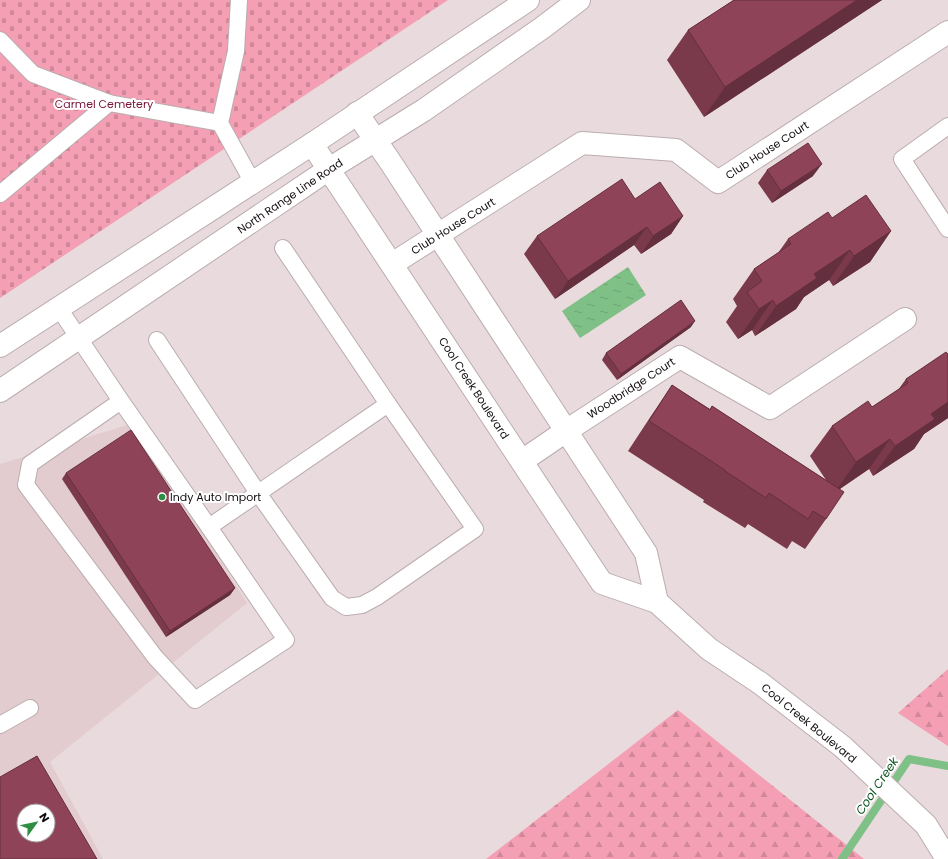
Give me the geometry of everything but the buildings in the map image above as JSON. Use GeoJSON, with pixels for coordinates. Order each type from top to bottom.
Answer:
{"type":"FeatureCollection","features":[{"type":"Feature","properties":{"kind":"street"},"geometry":{"type":"LineString","coordinates":[[0,346],[58,307],[312,144],[528,0]]}},
{"type":"Feature","properties":{"kind":"street","name":"North Range Line Road"},"geometry":{"type":"LineString","coordinates":[[0,390],[329,169],[424,110],[542,28],[579,0]]}},
{"type":"Feature","properties":{"kind":"street","name":"Club House Court"},"geometry":{"type":"LineString","coordinates":[[392,264],[582,143],[676,150],[718,182],[948,32]]}},
{"type":"Feature","properties":{"kind":"street"},"geometry":{"type":"LineString","coordinates":[[357,114],[391,163],[646,553],[657,602]]}},
{"type":"Feature","properties":{"kind":"street","name":"Cool Creek Boulevard"},"geometry":{"type":"LineString","coordinates":[[312,144],[602,583],[657,602],[709,649],[760,684],[843,747],[926,826],[947,859]]}},
{"type":"Feature","properties":{"kind":"street","name":"Woodbridge Court"},"geometry":{"type":"LineString","coordinates":[[522,462],[566,431],[680,357],[770,408],[905,319]]}},
{"type":"Feature","properties":{"kind":"lane"},"geometry":{"type":"LineString","coordinates":[[239,0],[236,51],[220,123],[253,182]]}},
{"type":"Feature","properties":{"kind":"lane"},"geometry":{"type":"LineString","coordinates":[[0,40],[33,74],[109,103],[220,123]]}},
{"type":"Feature","properties":{"kind":"lane"},"geometry":{"type":"LineString","coordinates":[[0,194],[109,103]]}},
{"type":"Feature","properties":{"kind":"lane"},"geometry":{"type":"LineString","coordinates":[[948,126],[902,159],[948,228]]}},
{"type":"Feature","properties":{"kind":"lane"},"geometry":{"type":"LineString","coordinates":[[157,340],[258,493],[332,598],[346,607],[362,605],[377,597],[476,529],[388,404],[283,248]]}},
{"type":"Feature","properties":{"kind":"lane"},"geometry":{"type":"LineString","coordinates":[[58,307],[121,402],[286,640],[195,700],[155,657],[26,485],[30,464],[121,402]]}},
{"type":"Feature","properties":{"kind":"lane"},"geometry":{"type":"LineString","coordinates":[[209,527],[388,404]]}},
{"type":"Feature","properties":{"kind":"lane"},"geometry":{"type":"LineString","coordinates":[[0,725],[30,708]]}},
{"type":"Feature","properties":{"kind":"shaded area"},"geometry":{"type":"Polygon","coordinates":[[[134,423],[247,603],[50,762],[103,859],[0,859],[0,464],[134,423]]]}},
{"type":"Feature","properties":{"kind":"green space","name":"Carmel Cemetery"},"geometry":{"type":"Polygon","coordinates":[[[0,0],[448,0],[0,298],[0,0]]]}},
{"type":"Feature","properties":{"kind":"green space"},"geometry":{"type":"Polygon","coordinates":[[[948,669],[948,746],[898,713],[948,669]]]}},
{"type":"Feature","properties":{"kind":"green space"},"geometry":{"type":"Polygon","coordinates":[[[678,710],[864,859],[486,859],[678,710]]]}},
{"type":"Feature","properties":{"kind":"water"},"geometry":{"type":"Polygon","coordinates":[[[628,267],[646,295],[580,338],[562,311],[628,267]]]}},
{"type":"Feature","properties":{"kind":"waterway","name":"Cool Creek"},"geometry":{"type":"LineString","coordinates":[[842,859],[909,759],[948,766]]}},
{"type":"Feature","properties":{"kind":"place","name":"Indy Auto Import"},"geometry":{"type":"Point","coordinates":[162,497]}}]}
